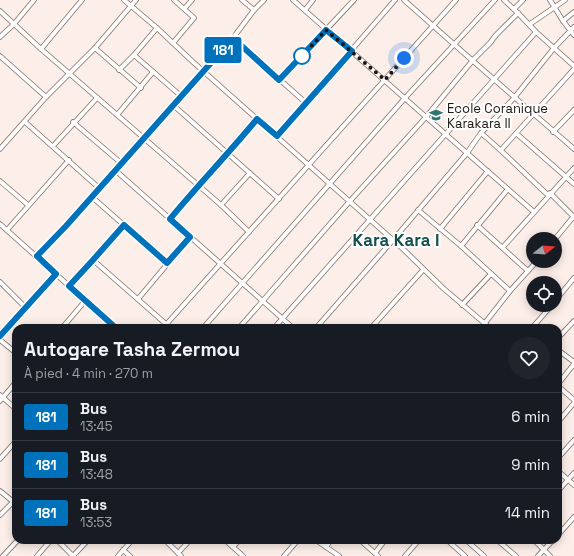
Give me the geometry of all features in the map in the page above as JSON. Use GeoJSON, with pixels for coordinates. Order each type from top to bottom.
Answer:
{"type":"FeatureCollection","features":[{"type":"Feature","properties":{"kind":"street"},"geometry":{"type":"LineString","coordinates":[[0,37],[14,24],[34,0]]}},
{"type":"Feature","properties":{"kind":"street"},"geometry":{"type":"LineString","coordinates":[[41,50],[82,0]]}},
{"type":"Feature","properties":{"kind":"street"},"geometry":{"type":"LineString","coordinates":[[124,0],[394,240],[424,270],[485,324],[510,291],[531,268]]}},
{"type":"Feature","properties":{"kind":"street"},"geometry":{"type":"LineString","coordinates":[[0,149],[46,97],[95,48],[136,0]]}},
{"type":"Feature","properties":{"kind":"street"},"geometry":{"type":"LineString","coordinates":[[173,43],[194,18],[185,8],[174,0]]}},
{"type":"Feature","properties":{"kind":"street"},"geometry":{"type":"LineString","coordinates":[[185,8],[192,0]]}},
{"type":"Feature","properties":{"kind":"street"},"geometry":{"type":"LineString","coordinates":[[242,0],[254,10]]}},
{"type":"Feature","properties":{"kind":"street"},"geometry":{"type":"LineString","coordinates":[[37,256],[92,197],[204,71],[264,0]]}},
{"type":"Feature","properties":{"kind":"street"},"geometry":{"type":"LineString","coordinates":[[293,0],[534,212]]}},
{"type":"Feature","properties":{"kind":"street"},"geometry":{"type":"LineString","coordinates":[[304,10],[313,0]]}},
{"type":"Feature","properties":{"kind":"street"},"geometry":{"type":"LineString","coordinates":[[279,80],[354,0]]}},
{"type":"Feature","properties":{"kind":"street"},"geometry":{"type":"LineString","coordinates":[[277,136],[395,0]]}},
{"type":"Feature","properties":{"kind":"street"},"geometry":{"type":"LineString","coordinates":[[404,0],[574,150]]}},
{"type":"Feature","properties":{"kind":"street"},"geometry":{"type":"LineString","coordinates":[[167,324],[456,0]]}},
{"type":"Feature","properties":{"kind":"street"},"geometry":{"type":"LineString","coordinates":[[206,324],[405,98],[494,0]]}},
{"type":"Feature","properties":{"kind":"street"},"geometry":{"type":"LineString","coordinates":[[501,150],[535,114],[574,67],[504,0]]}},
{"type":"Feature","properties":{"kind":"street"},"geometry":{"type":"LineString","coordinates":[[514,9],[523,0]]}},
{"type":"Feature","properties":{"kind":"street"},"geometry":{"type":"LineString","coordinates":[[550,0],[574,35]]}},
{"type":"Feature","properties":{"kind":"street"},"geometry":{"type":"LineString","coordinates":[[530,24],[565,0]]}},
{"type":"Feature","properties":{"kind":"street"},"geometry":{"type":"LineString","coordinates":[[0,11],[41,50],[221,205],[249,232]]}},
{"type":"Feature","properties":{"kind":"street"},"geometry":{"type":"LineString","coordinates":[[563,21],[574,12]]}},
{"type":"Feature","properties":{"kind":"street"},"geometry":{"type":"LineString","coordinates":[[242,324],[426,117],[473,60],[490,44],[496,35],[518,13]]}},
{"type":"Feature","properties":{"kind":"street"},"geometry":{"type":"LineString","coordinates":[[320,324],[394,240],[467,153],[481,133],[514,98],[554,48],[574,27]]}},
{"type":"Feature","properties":{"kind":"street"},"geometry":{"type":"LineString","coordinates":[[119,70],[157,28]]}},
{"type":"Feature","properties":{"kind":"street"},"geometry":{"type":"LineString","coordinates":[[278,324],[444,134],[536,32]]}},
{"type":"Feature","properties":{"kind":"street"},"geometry":{"type":"LineString","coordinates":[[233,38],[306,103]]}},
{"type":"Feature","properties":{"kind":"street"},"geometry":{"type":"LineString","coordinates":[[95,48],[140,88]]}},
{"type":"Feature","properties":{"kind":"street"},"geometry":{"type":"LineString","coordinates":[[134,55],[181,96]]}},
{"type":"Feature","properties":{"kind":"street"},"geometry":{"type":"LineString","coordinates":[[0,56],[46,97]]}},
{"type":"Feature","properties":{"kind":"street"},"geometry":{"type":"LineString","coordinates":[[117,115],[154,72]]}},
{"type":"Feature","properties":{"kind":"street"},"geometry":{"type":"LineString","coordinates":[[53,146],[73,122],[97,98]]}},
{"type":"Feature","properties":{"kind":"street"},"geometry":{"type":"LineString","coordinates":[[173,105],[279,199]]}},
{"type":"Feature","properties":{"kind":"street"},"geometry":{"type":"LineString","coordinates":[[553,132],[574,112]]}},
{"type":"Feature","properties":{"kind":"street"},"geometry":{"type":"LineString","coordinates":[[170,219],[257,119]]}},
{"type":"Feature","properties":{"kind":"street"},"geometry":{"type":"LineString","coordinates":[[25,122],[99,188]]}},
{"type":"Feature","properties":{"kind":"street"},"geometry":{"type":"LineString","coordinates":[[73,122],[121,163]]}},
{"type":"Feature","properties":{"kind":"street"},"geometry":{"type":"LineString","coordinates":[[481,133],[501,150],[527,176],[574,216],[561,232]]}},
{"type":"Feature","properties":{"kind":"street"},"geometry":{"type":"LineString","coordinates":[[517,134],[574,184]]}},
{"type":"Feature","properties":{"kind":"street"},"geometry":{"type":"LineString","coordinates":[[7,230],[69,160]]}},
{"type":"Feature","properties":{"kind":"street"},"geometry":{"type":"LineString","coordinates":[[503,247],[549,194],[574,168]]}},
{"type":"Feature","properties":{"kind":"street"},"geometry":{"type":"LineString","coordinates":[[115,170],[288,324]]}},
{"type":"Feature","properties":{"kind":"street"},"geometry":{"type":"LineString","coordinates":[[440,229],[488,171]]}},
{"type":"Feature","properties":{"kind":"street"},"geometry":{"type":"LineString","coordinates":[[221,205],[250,173]]}},
{"type":"Feature","properties":{"kind":"street"},"geometry":{"type":"LineString","coordinates":[[0,181],[28,206]]}},
{"type":"Feature","properties":{"kind":"street"},"geometry":{"type":"LineString","coordinates":[[461,246],[508,189]]}},
{"type":"Feature","properties":{"kind":"street"},"geometry":{"type":"LineString","coordinates":[[92,197],[167,263]]}},
{"type":"Feature","properties":{"kind":"street"},"geometry":{"type":"LineString","coordinates":[[418,210],[461,246],[510,291]]}},
{"type":"Feature","properties":{"kind":"street"},"geometry":{"type":"LineString","coordinates":[[0,224],[111,324]]}},
{"type":"Feature","properties":{"kind":"street"},"geometry":{"type":"LineString","coordinates":[[69,286],[124,225]]}},
{"type":"Feature","properties":{"kind":"street"},"geometry":{"type":"LineString","coordinates":[[477,225],[528,271]]}},
{"type":"Feature","properties":{"kind":"street"},"geometry":{"type":"LineString","coordinates":[[138,299],[190,237]]}},
{"type":"Feature","properties":{"kind":"street"},"geometry":{"type":"LineString","coordinates":[[93,260],[138,299],[163,324]]}},
{"type":"Feature","properties":{"kind":"street"},"geometry":{"type":"LineString","coordinates":[[375,324],[424,270]]}},
{"type":"Feature","properties":{"kind":"street"},"geometry":{"type":"LineString","coordinates":[[0,336],[56,274]]}},
{"type":"Feature","properties":{"kind":"street"},"geometry":{"type":"LineString","coordinates":[[462,304],[491,274]]}},
{"type":"Feature","properties":{"kind":"street"},"geometry":{"type":"LineString","coordinates":[[562,293],[574,278]]}},
{"type":"Feature","properties":{"kind":"street"},"geometry":{"type":"LineString","coordinates":[[0,282],[26,308]]}},
{"type":"Feature","properties":{"kind":"street"},"geometry":{"type":"LineString","coordinates":[[65,324],[85,301]]}},
{"type":"Feature","properties":{"kind":"street"},"geometry":{"type":"LineString","coordinates":[[536,324],[546,312]]}},
{"type":"Feature","properties":{"kind":"street"},"geometry":{"type":"LineString","coordinates":[[562,334],[574,320]]}},
{"type":"Feature","properties":{"kind":"street"},"geometry":{"type":"LineString","coordinates":[[0,340],[12,350]]}},
{"type":"Feature","properties":{"kind":"street"},"geometry":{"type":"LineString","coordinates":[[562,353],[574,363],[562,380]]}},
{"type":"Feature","properties":{"kind":"street"},"geometry":{"type":"LineString","coordinates":[[12,386],[1,398],[12,406]]}},
{"type":"Feature","properties":{"kind":"street"},"geometry":{"type":"LineString","coordinates":[[562,389],[574,400]]}},
{"type":"Feature","properties":{"kind":"street"},"geometry":{"type":"LineString","coordinates":[[562,417],[574,403]]}},
{"type":"Feature","properties":{"kind":"street"},"geometry":{"type":"LineString","coordinates":[[562,454],[574,440]]}},
{"type":"Feature","properties":{"kind":"street"},"geometry":{"type":"LineString","coordinates":[[0,459],[12,446]]}},
{"type":"Feature","properties":{"kind":"street"},"geometry":{"type":"LineString","coordinates":[[562,487],[574,473]]}},
{"type":"Feature","properties":{"kind":"street"},"geometry":{"type":"LineString","coordinates":[[562,475],[574,485]]}},
{"type":"Feature","properties":{"kind":"street"},"geometry":{"type":"LineString","coordinates":[[0,491],[12,500]]}},
{"type":"Feature","properties":{"kind":"street"},"geometry":{"type":"LineString","coordinates":[[0,515],[12,505]]}},
{"type":"Feature","properties":{"kind":"street"},"geometry":{"type":"LineString","coordinates":[[562,530],[574,517]]}},
{"type":"Feature","properties":{"kind":"street"},"geometry":{"type":"LineString","coordinates":[[4,556],[14,544]]}},
{"type":"Feature","properties":{"kind":"street"},"geometry":{"type":"LineString","coordinates":[[37,556],[48,544]]}},
{"type":"Feature","properties":{"kind":"street"},"geometry":{"type":"LineString","coordinates":[[61,544],[73,556],[84,544]]}},
{"type":"Feature","properties":{"kind":"street"},"geometry":{"type":"LineString","coordinates":[[118,556],[128,544]]}},
{"type":"Feature","properties":{"kind":"street"},"geometry":{"type":"LineString","coordinates":[[169,544],[180,555],[187,544]]}},
{"type":"Feature","properties":{"kind":"street"},"geometry":{"type":"LineString","coordinates":[[230,544],[243,556]]}},
{"type":"Feature","properties":{"kind":"street"},"geometry":{"type":"LineString","coordinates":[[284,556],[294,544]]}},
{"type":"Feature","properties":{"kind":"street"},"geometry":{"type":"LineString","coordinates":[[323,544],[339,556]]}},
{"type":"Feature","properties":{"kind":"street"},"geometry":{"type":"LineString","coordinates":[[364,544],[376,555],[383,544]]}},
{"type":"Feature","properties":{"kind":"street"},"geometry":{"type":"LineString","coordinates":[[404,556],[415,544]]}},
{"type":"Feature","properties":{"kind":"street"},"geometry":{"type":"LineString","coordinates":[[452,544],[465,556]]}},
{"type":"Feature","properties":{"kind":"street"},"geometry":{"type":"LineString","coordinates":[[470,544],[484,556]]}},
{"type":"Feature","properties":{"kind":"street"},"geometry":{"type":"LineString","coordinates":[[502,544],[516,556]]}},
{"type":"Feature","properties":{"kind":"street"},"geometry":{"type":"LineString","coordinates":[[538,544],[550,556]]}},
{"type":"Feature","properties":{"kind":"street"},"geometry":{"type":"LineString","coordinates":[[538,556],[549,544]]}},
{"type":"Feature","properties":{"kind":"street"},"geometry":{"type":"LineString","coordinates":[[123,550],[130,556]]}},
{"type":"Feature","properties":{"kind":"bus line","name":"181"},"geometry":{"type":"LineString","coordinates":[[0,336],[56,274],[37,256],[66,226],[233,38],[279,80],[326,30],[352,51],[277,136],[257,119],[219,164],[198,185],[170,219],[190,237],[167,263],[124,225],[69,286],[112,324]]}},
{"type":"Feature","properties":{"kind":"place","name":"Ecole Coranique Karakara II"},"geometry":{"type":"Point","coordinates":[436,115]}},
{"type":"Feature","properties":{"kind":"district","name":"Kara Kara I"},"geometry":{"type":"Point","coordinates":[396,240]}},
{"type":"Feature","properties":{"kind":"route"},"geometry":{"type":"LineString","coordinates":[[302,56],[326,30],[385,80],[404,58]]}}]}
